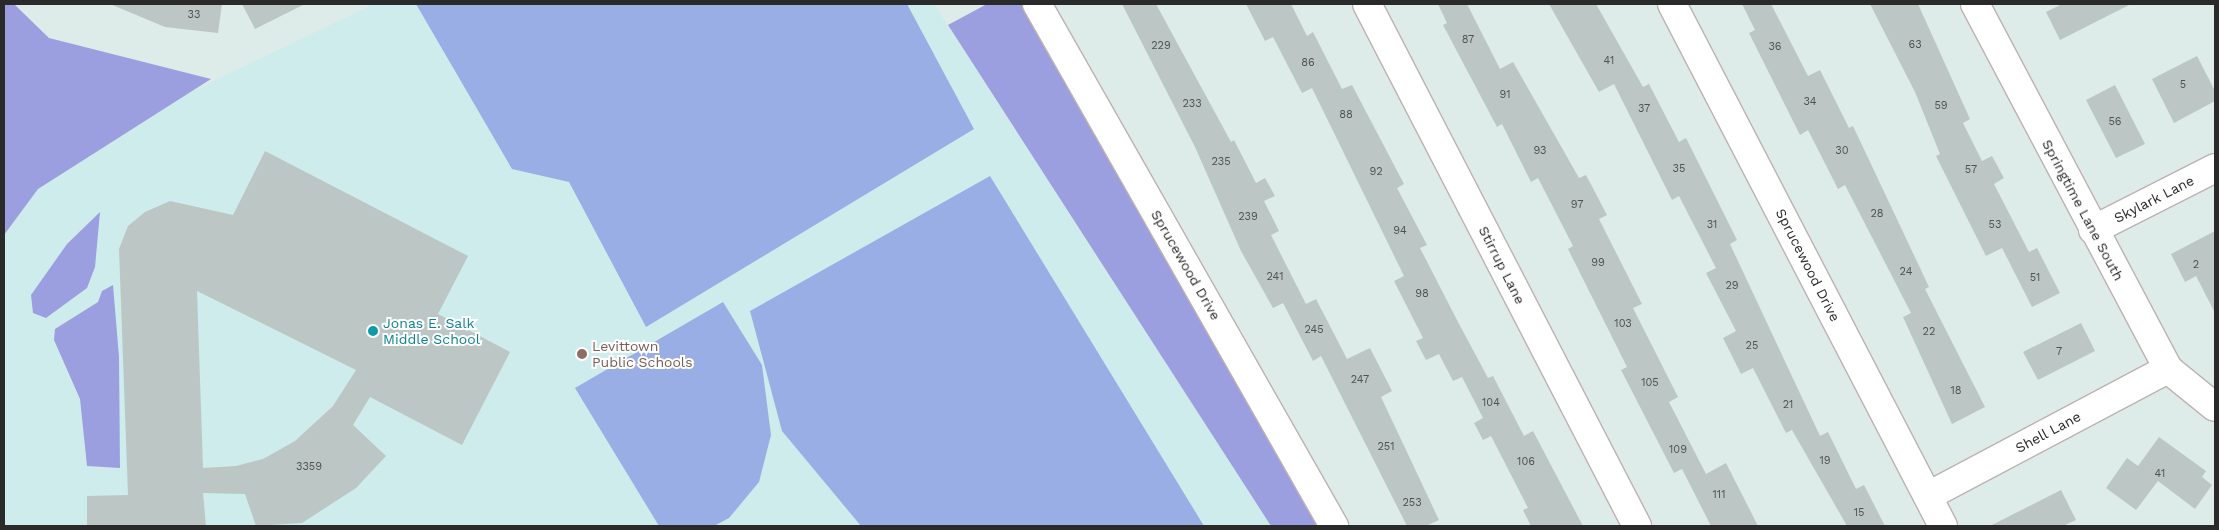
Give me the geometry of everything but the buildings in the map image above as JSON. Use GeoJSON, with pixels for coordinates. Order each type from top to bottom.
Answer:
{"type":"FeatureCollection","features":[{"type":"Feature","properties":{"kind":"street","name":"Sprucewood Drive"},"geometry":{"type":"LineString","coordinates":[[1037,4],[1334,526]]}},
{"type":"Feature","properties":{"kind":"street","name":"Stirrup Lane"},"geometry":{"type":"LineString","coordinates":[[1367,4],[1637,526]]}},
{"type":"Feature","properties":{"kind":"street","name":"Sprucewood Drive"},"geometry":{"type":"LineString","coordinates":[[1672,4],[1943,526]]}},
{"type":"Feature","properties":{"kind":"street","name":"Springtime Lane South"},"geometry":{"type":"LineString","coordinates":[[1975,4],[2093,230],[2168,368],[2212,405]]}},
{"type":"Feature","properties":{"kind":"street","name":"Skylark Lane"},"geometry":{"type":"LineString","coordinates":[[2093,230],[2215,168]]}},
{"type":"Feature","properties":{"kind":"street","name":"Shell Lane"},"geometry":{"type":"LineString","coordinates":[[1928,496],[2168,368]]}},
{"type":"Feature","properties":{"kind":"shaded area"},"geometry":{"type":"Polygon","coordinates":[[[4,4],[14,4],[49,38],[211,79],[38,189],[4,235],[4,4]]]}},
{"type":"Feature","properties":{"kind":"shaded area","name":"Levittown Public Schools"},"geometry":{"type":"Polygon","coordinates":[[[374,4],[934,4],[1271,526],[4,526],[4,182],[374,4]]]}},
{"type":"Feature","properties":{"kind":"shaded area"},"geometry":{"type":"Polygon","coordinates":[[[416,4],[907,4],[974,129],[646,327],[569,182],[512,169],[416,4]]]}},
{"type":"Feature","properties":{"kind":"shaded area"},"geometry":{"type":"Polygon","coordinates":[[[987,4],[1034,4],[1331,526],[1271,526],[948,25],[987,4]]]}},
{"type":"Feature","properties":{"kind":"shaded area"},"geometry":{"type":"Polygon","coordinates":[[[990,176],[1204,526],[861,526],[782,431],[750,311],[990,176]]]}},
{"type":"Feature","properties":{"kind":"shaded area"},"geometry":{"type":"Polygon","coordinates":[[[100,212],[95,267],[87,288],[46,318],[33,313],[31,295],[67,244],[100,212]]]}},
{"type":"Feature","properties":{"kind":"shaded area"},"geometry":{"type":"Polygon","coordinates":[[[113,285],[119,357],[120,468],[87,466],[80,399],[54,340],[55,329],[98,302],[102,291],[113,285]]]}},
{"type":"Feature","properties":{"kind":"shaded area"},"geometry":{"type":"Polygon","coordinates":[[[723,302],[762,365],[771,435],[759,482],[729,518],[714,526],[659,526],[575,388],[723,302]]]}},
{"type":"Feature","properties":{"kind":"place","name":"Jonas E. Salk Middle School"},"geometry":{"type":"Point","coordinates":[373,331]}},
{"type":"Feature","properties":{"kind":"place","name":"Levittown Public Schools"},"geometry":{"type":"Point","coordinates":[582,354]}}]}
